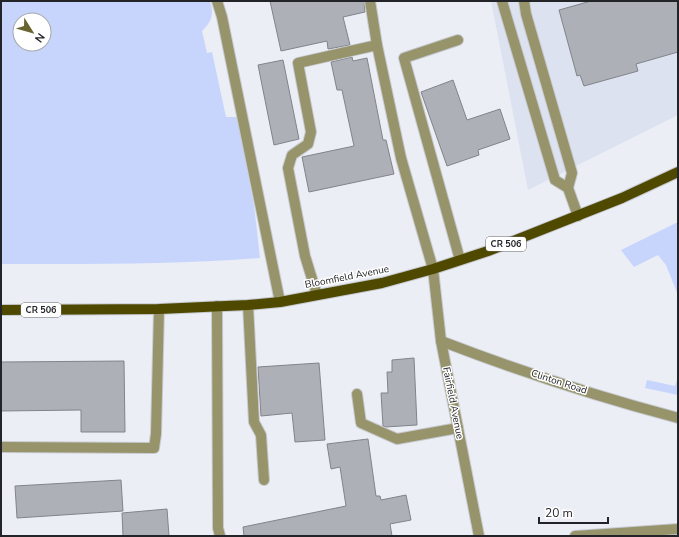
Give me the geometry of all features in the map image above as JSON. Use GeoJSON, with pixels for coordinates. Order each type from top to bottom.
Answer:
{"type":"FeatureCollection","features":[{"type":"Feature","properties":{"kind":"main road","name":"Bloomfield Avenue"},"geometry":{"type":"LineString","coordinates":[[1,310],[159,309],[248,305],[280,302],[382,283],[433,269],[488,251],[622,198],[678,172]]}},
{"type":"Feature","properties":{"kind":"street"},"geometry":{"type":"LineString","coordinates":[[217,1],[227,40],[280,302]]}},
{"type":"Feature","properties":{"kind":"street","name":"Fairfield Avenue"},"geometry":{"type":"LineString","coordinates":[[370,1],[377,45],[401,158],[433,269],[442,341],[479,536]]}},
{"type":"Feature","properties":{"kind":"street"},"geometry":{"type":"LineString","coordinates":[[502,1],[555,180],[568,188]]}},
{"type":"Feature","properties":{"kind":"street"},"geometry":{"type":"LineString","coordinates":[[524,1],[528,22],[572,173],[568,188],[578,216]]}},
{"type":"Feature","properties":{"kind":"street"},"geometry":{"type":"LineString","coordinates":[[458,40],[404,58],[460,260]]}},
{"type":"Feature","properties":{"kind":"street"},"geometry":{"type":"LineString","coordinates":[[317,295],[305,256],[288,168],[292,154],[308,144],[311,132],[298,63],[377,45]]}},
{"type":"Feature","properties":{"kind":"street"},"geometry":{"type":"LineString","coordinates":[[248,305],[254,422],[261,435],[264,480]]}},
{"type":"Feature","properties":{"kind":"street"},"geometry":{"type":"LineString","coordinates":[[217,306],[218,528],[220,536]]}},
{"type":"Feature","properties":{"kind":"street"},"geometry":{"type":"LineString","coordinates":[[1,447],[154,448],[156,434],[159,309]]}},
{"type":"Feature","properties":{"kind":"street","name":"Clinton Road"},"geometry":{"type":"LineString","coordinates":[[442,341],[497,362],[606,398],[678,418]]}},
{"type":"Feature","properties":{"kind":"street"},"geometry":{"type":"LineString","coordinates":[[357,394],[361,423],[398,439],[458,428]]}},
{"type":"Feature","properties":{"kind":"street"},"geometry":{"type":"LineString","coordinates":[[575,536],[678,529]]}},
{"type":"Feature","properties":{"kind":"shaded area"},"geometry":{"type":"Polygon","coordinates":[[[1,1],[210,1],[212,10],[211,18],[202,31],[207,53],[212,52],[226,117],[237,117],[254,205],[260,258],[163,263],[1,264],[1,1]]]}},
{"type":"Feature","properties":{"kind":"shaded area"},"geometry":{"type":"Polygon","coordinates":[[[491,1],[678,1],[678,115],[528,190],[491,1]]]}},
{"type":"Feature","properties":{"kind":"shaded area"},"geometry":{"type":"Polygon","coordinates":[[[678,222],[678,295],[666,265],[658,255],[634,267],[621,250],[678,222]]]}},
{"type":"Feature","properties":{"kind":"shaded area"},"geometry":{"type":"Polygon","coordinates":[[[678,377],[678,395],[645,388],[647,380],[675,386],[678,377]]]}},
{"type":"Feature","properties":{"kind":"building"},"geometry":{"type":"Polygon","coordinates":[[[270,1],[364,1],[365,12],[343,17],[350,45],[328,49],[327,41],[281,51],[270,1]]]}},
{"type":"Feature","properties":{"kind":"building"},"geometry":{"type":"Polygon","coordinates":[[[591,1],[678,1],[678,52],[636,64],[638,71],[584,86],[580,75],[577,76],[559,10],[591,1]]]}},
{"type":"Feature","properties":{"kind":"building"},"geometry":{"type":"Polygon","coordinates":[[[352,57],[353,61],[367,58],[383,140],[386,140],[394,174],[309,192],[302,157],[354,146],[342,90],[337,90],[331,62],[352,57]]]}},
{"type":"Feature","properties":{"kind":"building"},"geometry":{"type":"Polygon","coordinates":[[[283,60],[299,139],[274,145],[258,65],[283,60]]]}},
{"type":"Feature","properties":{"kind":"building"},"geometry":{"type":"Polygon","coordinates":[[[453,80],[467,120],[500,109],[510,139],[478,150],[479,155],[447,166],[421,92],[453,80]]]}},
{"type":"Feature","properties":{"kind":"building"},"geometry":{"type":"Polygon","coordinates":[[[414,358],[417,425],[385,427],[383,426],[381,393],[388,393],[387,372],[392,372],[392,360],[414,358]]]}},
{"type":"Feature","properties":{"kind":"building"},"geometry":{"type":"Polygon","coordinates":[[[124,361],[125,432],[81,432],[81,410],[1,411],[1,362],[124,361]]]}},
{"type":"Feature","properties":{"kind":"building"},"geometry":{"type":"Polygon","coordinates":[[[319,363],[325,440],[295,442],[292,413],[261,416],[258,367],[319,363]]]}},
{"type":"Feature","properties":{"kind":"building"},"geometry":{"type":"Polygon","coordinates":[[[368,439],[376,496],[380,496],[381,500],[406,495],[411,520],[390,524],[392,536],[244,536],[243,527],[346,506],[340,467],[331,469],[327,444],[368,439]]]}},
{"type":"Feature","properties":{"kind":"building"},"geometry":{"type":"Polygon","coordinates":[[[121,480],[123,511],[17,518],[15,486],[121,480]]]}},
{"type":"Feature","properties":{"kind":"building"},"geometry":{"type":"Polygon","coordinates":[[[167,509],[169,536],[123,536],[122,513],[167,509]]]}}]}
